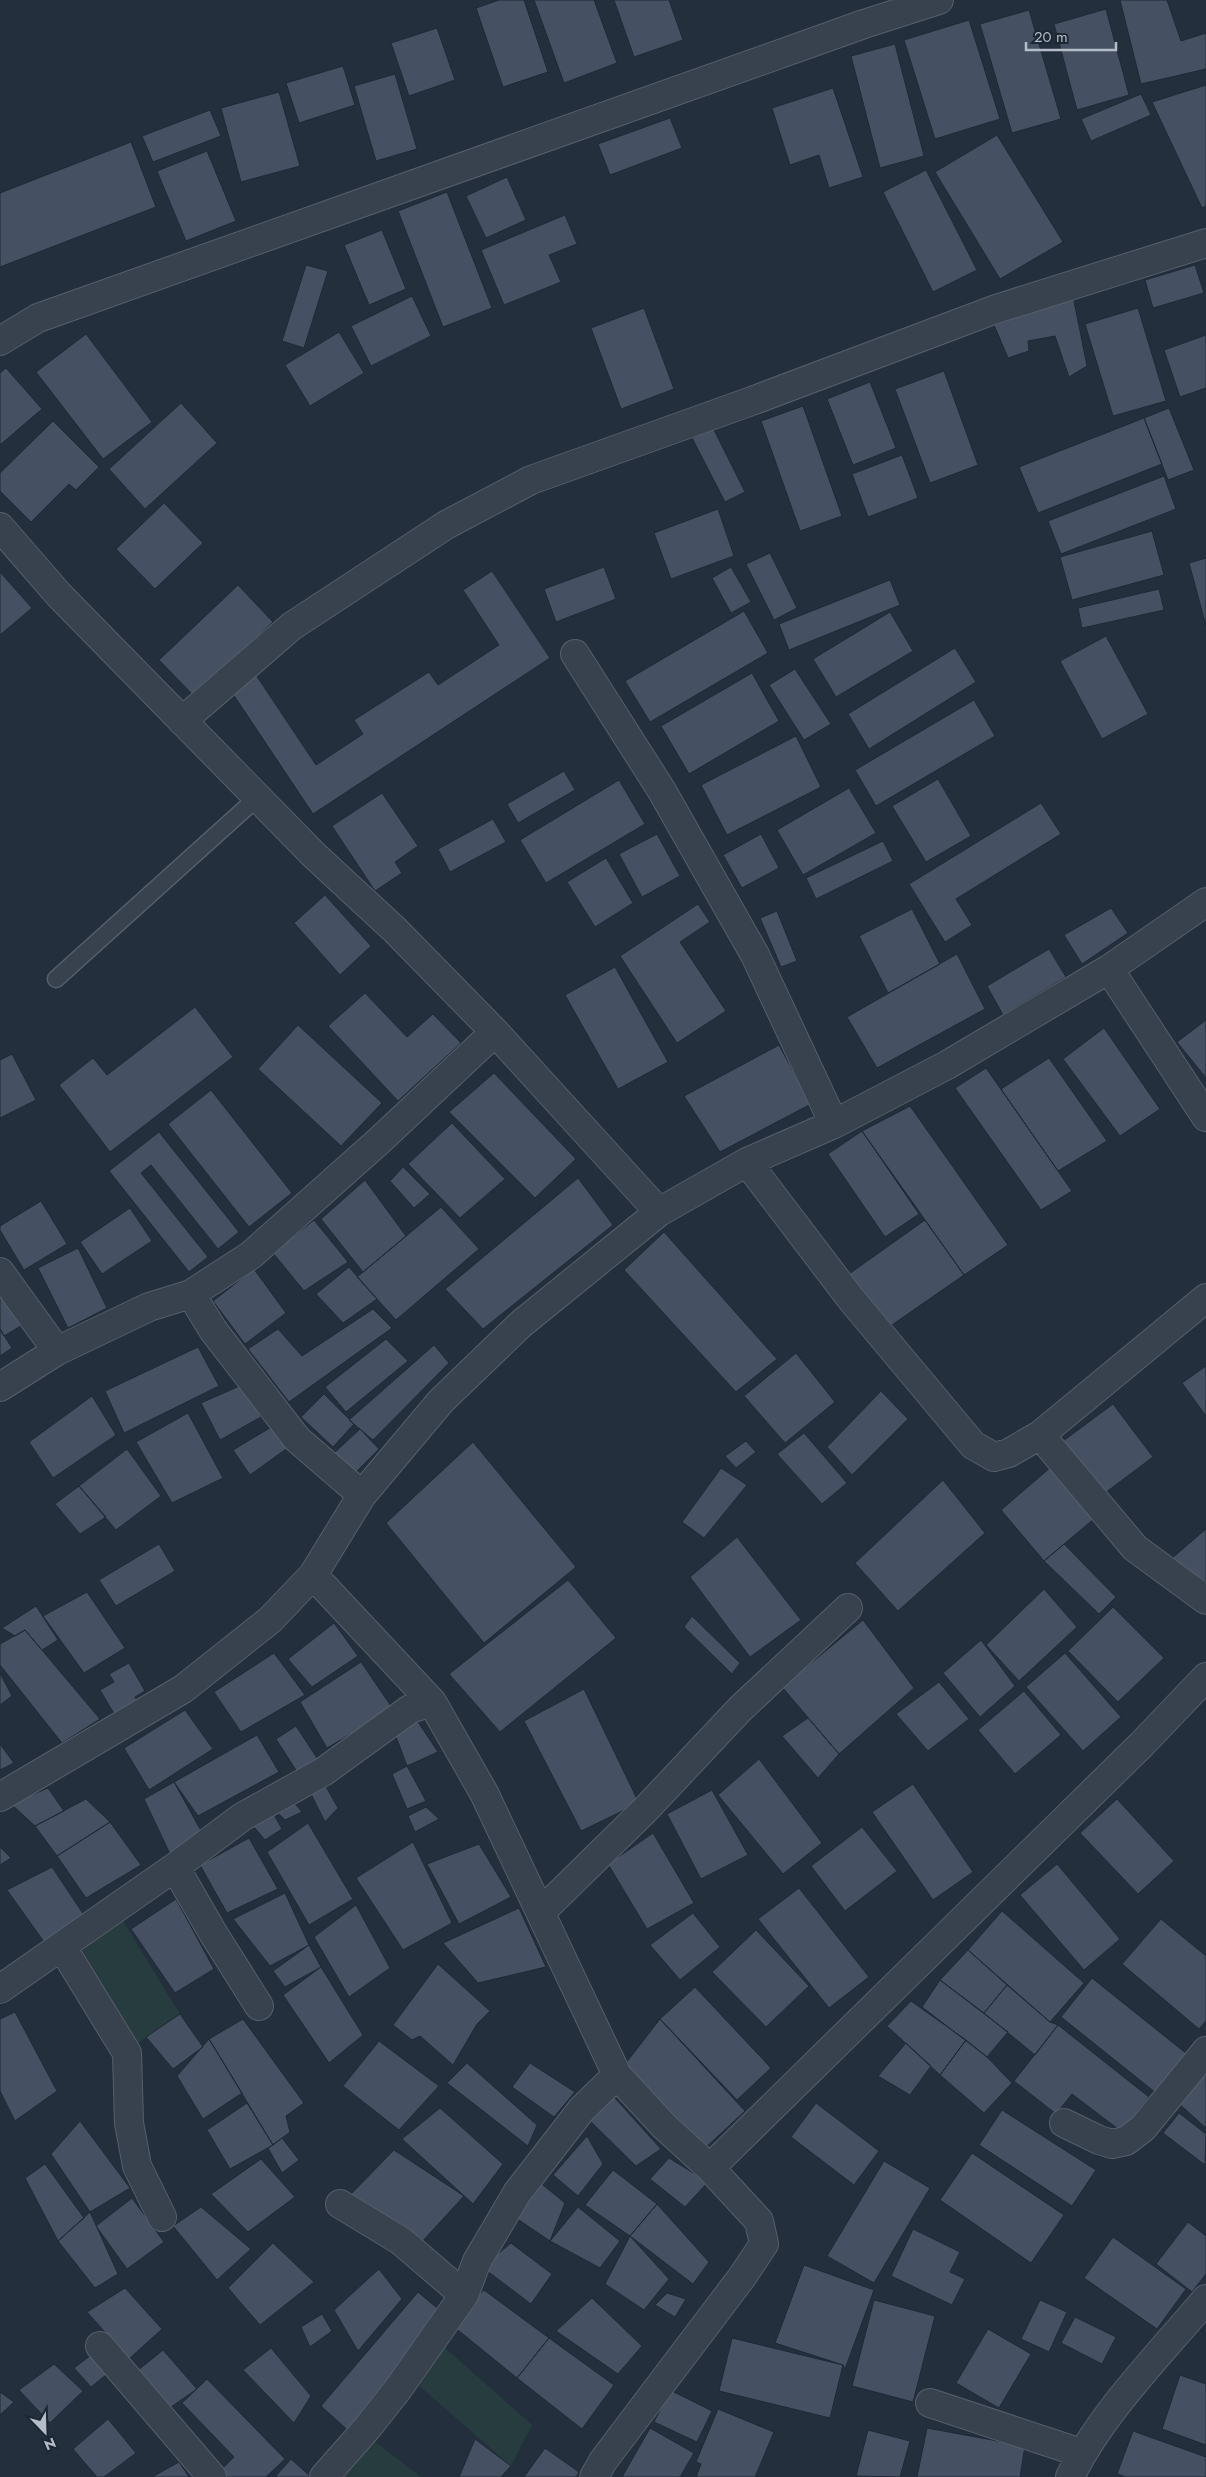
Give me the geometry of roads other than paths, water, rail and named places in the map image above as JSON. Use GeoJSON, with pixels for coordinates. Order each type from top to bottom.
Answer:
{"type":"FeatureCollection","features":[{"type":"Feature","properties":{"kind":"street"},"geometry":{"type":"LineString","coordinates":[[0,341],[38,318],[854,27],[939,0]]}},
{"type":"Feature","properties":{"kind":"street"},"geometry":{"type":"LineString","coordinates":[[182,721],[292,626],[446,525],[531,480],[749,402],[996,309],[1206,243]]}},
{"type":"Feature","properties":{"kind":"street"},"geometry":{"type":"LineString","coordinates":[[0,527],[58,595],[314,855],[395,930],[495,1032],[659,1212]]}},
{"type":"Feature","properties":{"kind":"street"},"geometry":{"type":"LineString","coordinates":[[575,654],[662,791],[755,955],[834,1124]]}},
{"type":"Feature","properties":{"kind":"street"},"geometry":{"type":"LineString","coordinates":[[0,1797],[184,1689],[270,1620],[313,1575],[362,1495],[441,1401],[514,1330],[659,1212],[747,1162],[834,1124],[947,1065],[1109,969],[1206,902]]}},
{"type":"Feature","properties":{"kind":"street"},"geometry":{"type":"LineString","coordinates":[[1109,969],[1206,1117]]}},
{"type":"Feature","properties":{"kind":"street"},"geometry":{"type":"LineString","coordinates":[[0,1387],[57,1351],[150,1307],[191,1294],[251,1255],[380,1140],[495,1032]]}},
{"type":"Feature","properties":{"kind":"street"},"geometry":{"type":"LineString","coordinates":[[747,1162],[851,1298],[973,1445],[994,1457],[1010,1453],[1040,1435],[1206,1298]]}},
{"type":"Feature","properties":{"kind":"street"},"geometry":{"type":"LineString","coordinates":[[0,1272],[57,1351]]}},
{"type":"Feature","properties":{"kind":"street"},"geometry":{"type":"LineString","coordinates":[[191,1294],[213,1330],[297,1439],[362,1495]]}},
{"type":"Feature","properties":{"kind":"street"},"geometry":{"type":"LineString","coordinates":[[1040,1435],[1135,1548],[1206,1600]]}},
{"type":"Feature","properties":{"kind":"street"},"geometry":{"type":"LineString","coordinates":[[313,1575],[432,1702],[484,1793],[617,2075],[664,2126],[710,2168],[759,2221],[764,2244],[742,2277],[603,2462],[594,2477]]}},
{"type":"Feature","properties":{"kind":"street"},"geometry":{"type":"LineString","coordinates":[[541,1912],[646,1809],[740,1709],[848,1608]]}},
{"type":"Feature","properties":{"kind":"street"},"geometry":{"type":"LineString","coordinates":[[710,2168],[1064,1820],[1206,1677]]}},
{"type":"Feature","properties":{"kind":"street"},"geometry":{"type":"LineString","coordinates":[[0,1989],[175,1867],[242,1817],[323,1772],[410,1709],[432,1702]]}},
{"type":"Feature","properties":{"kind":"street"},"geometry":{"type":"LineString","coordinates":[[175,1867],[213,1933],[259,2006]]}},
{"type":"Feature","properties":{"kind":"street"},"geometry":{"type":"LineString","coordinates":[[62,1947],[127,2053],[129,2123],[137,2166],[162,2217]]}},
{"type":"Feature","properties":{"kind":"street"},"geometry":{"type":"LineString","coordinates":[[1064,2124],[1112,2144],[1126,2142],[1143,2128],[1206,2051]]}},
{"type":"Feature","properties":{"kind":"street"},"geometry":{"type":"LineString","coordinates":[[324,2477],[392,2397],[464,2295],[477,2261],[517,2194],[582,2109],[617,2075]]}},
{"type":"Feature","properties":{"kind":"street"},"geometry":{"type":"LineString","coordinates":[[340,2204],[401,2241],[464,2295]]}},
{"type":"Feature","properties":{"kind":"street"},"geometry":{"type":"LineString","coordinates":[[1070,2477],[1081,2453],[1130,2389],[1206,2299]]}},
{"type":"Feature","properties":{"kind":"street"},"geometry":{"type":"LineString","coordinates":[[100,2346],[212,2477]]}},
{"type":"Feature","properties":{"kind":"street"},"geometry":{"type":"LineString","coordinates":[[930,2403],[1081,2453]]}},
{"type":"Feature","properties":{"kind":"lane"},"geometry":{"type":"LineString","coordinates":[[56,980],[258,797]]}}]}
